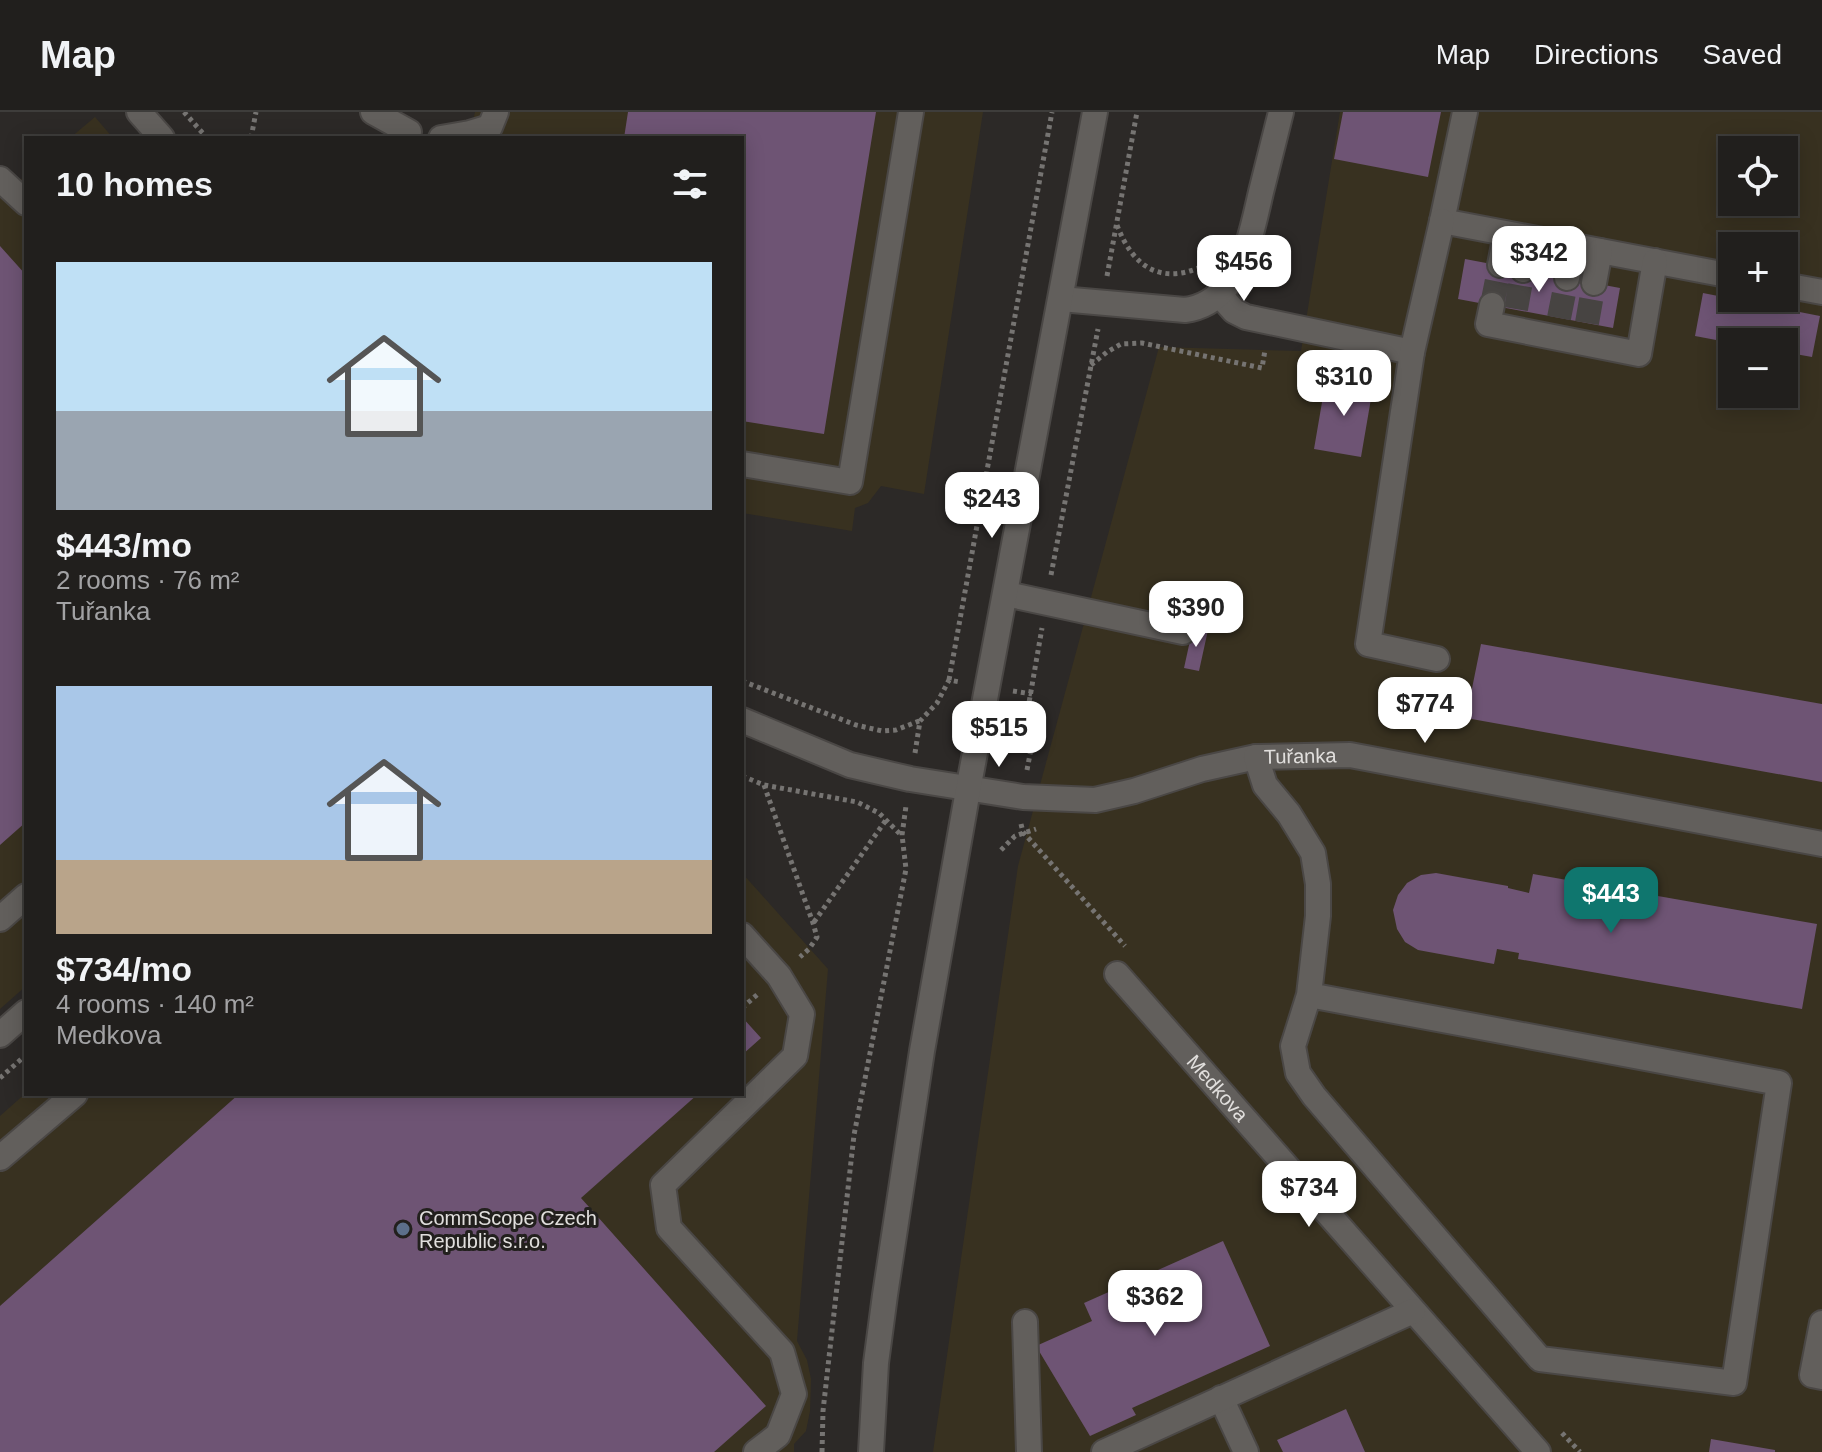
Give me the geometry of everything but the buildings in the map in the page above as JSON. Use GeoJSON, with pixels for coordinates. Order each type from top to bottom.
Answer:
{"type":"FeatureCollection","features":[{"type":"Feature","properties":{"kind":"street"},"geometry":{"type":"LineString","coordinates":[[139,112],[160,136]]}},
{"type":"Feature","properties":{"kind":"street"},"geometry":{"type":"LineString","coordinates":[[373,112],[410,127]]}},
{"type":"Feature","properties":{"kind":"street"},"geometry":{"type":"LineString","coordinates":[[453,136],[490,127],[496,112]]}},
{"type":"Feature","properties":{"kind":"street"},"geometry":{"type":"LineString","coordinates":[[744,464],[850,482],[911,112]]}},
{"type":"Feature","properties":{"kind":"street"},"geometry":{"type":"LineString","coordinates":[[871,1452],[876,1363],[922,1051],[1095,112]]}},
{"type":"Feature","properties":{"kind":"street"},"geometry":{"type":"LineString","coordinates":[[1061,299],[1185,310],[1197,308],[1219,294],[1228,285],[1240,263],[1249,238],[1281,112]]}},
{"type":"Feature","properties":{"kind":"street"},"geometry":{"type":"LineString","coordinates":[[1437,659],[1368,644],[1412,352],[1465,112]]}},
{"type":"Feature","properties":{"kind":"street"},"geometry":{"type":"LineString","coordinates":[[0,179],[24,201]]}},
{"type":"Feature","properties":{"kind":"street"},"geometry":{"type":"LineString","coordinates":[[1442,221],[1718,273]]}},
{"type":"Feature","properties":{"kind":"street"},"geometry":{"type":"LineString","coordinates":[[1512,268],[1518,236]]}},
{"type":"Feature","properties":{"kind":"street"},"geometry":{"type":"LineString","coordinates":[[1567,278],[1573,246]]}},
{"type":"Feature","properties":{"kind":"street"},"geometry":{"type":"LineString","coordinates":[[1594,283],[1600,251]]}},
{"type":"Feature","properties":{"kind":"street"},"geometry":{"type":"LineString","coordinates":[[1507,314],[1585,333],[1639,354],[1655,261]]}},
{"type":"Feature","properties":{"kind":"street"},"geometry":{"type":"LineString","coordinates":[[1798,288],[1822,292]]}},
{"type":"Feature","properties":{"kind":"street"},"geometry":{"type":"LineString","coordinates":[[1219,294],[1234,311],[1246,317],[1412,352]]}},
{"type":"Feature","properties":{"kind":"street"},"geometry":{"type":"LineString","coordinates":[[1006,594],[1183,632]]}},
{"type":"Feature","properties":{"kind":"street","name":"Tuřanka"},"geometry":{"type":"LineString","coordinates":[[744,721],[850,765],[968,790],[1023,797],[1095,800],[1256,757],[1350,755],[1822,844]]}},
{"type":"Feature","properties":{"kind":"street"},"geometry":{"type":"LineString","coordinates":[[1256,757],[1265,785],[1289,814],[1313,853],[1318,884],[1318,916],[1309,995],[1293,1046],[1298,1073],[1314,1096],[1540,1359],[1734,1383],[1779,1083],[1309,995]]}},
{"type":"Feature","properties":{"kind":"street"},"geometry":{"type":"LineString","coordinates":[[0,919],[24,898]]}},
{"type":"Feature","properties":{"kind":"street"},"geometry":{"type":"LineString","coordinates":[[744,937],[779,976],[802,1014],[795,1056],[663,1185],[669,1228],[782,1352],[794,1394],[778,1435],[756,1452]]}},
{"type":"Feature","properties":{"kind":"street","name":"Medkova"},"geometry":{"type":"LineString","coordinates":[[1117,974],[1538,1452]]}},
{"type":"Feature","properties":{"kind":"street"},"geometry":{"type":"LineString","coordinates":[[0,1035],[24,1014]]}},
{"type":"Feature","properties":{"kind":"street"},"geometry":{"type":"LineString","coordinates":[[0,1158],[73,1096]]}},
{"type":"Feature","properties":{"kind":"street"},"geometry":{"type":"LineString","coordinates":[[1104,1452],[1413,1311]]}},
{"type":"Feature","properties":{"kind":"street"},"geometry":{"type":"LineString","coordinates":[[1025,1322],[1029,1452]]}},
{"type":"Feature","properties":{"kind":"street"},"geometry":{"type":"LineString","coordinates":[[1822,1323],[1812,1375],[1822,1377]]}},
{"type":"Feature","properties":{"kind":"street"},"geometry":{"type":"LineString","coordinates":[[1221,1398],[1246,1452]]}},
{"type":"Feature","properties":{"kind":"path"},"geometry":{"type":"LineString","coordinates":[[184,112],[205,136]]}},
{"type":"Feature","properties":{"kind":"path"},"geometry":{"type":"LineString","coordinates":[[251,136],[256,112]]}},
{"type":"Feature","properties":{"kind":"path"},"geometry":{"type":"LineString","coordinates":[[949,680],[1052,112]]}},
{"type":"Feature","properties":{"kind":"path"},"geometry":{"type":"LineString","coordinates":[[1023,797],[1031,749],[1023,737],[1137,112]]}},
{"type":"Feature","properties":{"kind":"path"},"geometry":{"type":"LineString","coordinates":[[1117,224],[1123,241],[1140,264],[1155,272],[1174,274],[1207,264]]}},
{"type":"Feature","properties":{"kind":"path"},"geometry":{"type":"LineString","coordinates":[[1091,366],[1121,344],[1142,343],[1262,368],[1270,322]]}},
{"type":"Feature","properties":{"kind":"path"},"geometry":{"type":"LineString","coordinates":[[744,682],[856,725],[882,731],[896,730],[920,721]]}},
{"type":"Feature","properties":{"kind":"path"},"geometry":{"type":"LineString","coordinates":[[744,777],[764,785],[857,802],[879,813],[902,835],[906,869],[854,1135],[823,1411],[822,1452]]}},
{"type":"Feature","properties":{"kind":"path"},"geometry":{"type":"LineString","coordinates":[[764,785],[817,937],[809,949]]}},
{"type":"Feature","properties":{"kind":"path"},"geometry":{"type":"LineString","coordinates":[[813,923],[886,820]]}},
{"type":"Feature","properties":{"kind":"path"},"geometry":{"type":"LineString","coordinates":[[1001,850],[1015,836],[1043,827]]}},
{"type":"Feature","properties":{"kind":"path"},"geometry":{"type":"LineString","coordinates":[[0,1078],[24,1057]]}},
{"type":"Feature","properties":{"kind":"shaded area"},"geometry":{"type":"Polygon","coordinates":[[[475,112],[983,112],[924,494],[881,486],[868,503],[855,508],[852,531],[744,513],[744,136],[469,136],[475,112]]]}},
{"type":"Feature","properties":{"kind":"shaded area"},"geometry":{"type":"Polygon","coordinates":[[[1340,112],[1822,112],[1822,1452],[933,1452],[1018,866],[1159,347],[1301,351],[1340,112]]]}},
{"type":"Feature","properties":{"kind":"shaded area"},"geometry":{"type":"Polygon","coordinates":[[[95,117],[111,136],[72,136],[95,117]]]}},
{"type":"Feature","properties":{"kind":"shaded area"},"geometry":{"type":"Polygon","coordinates":[[[24,177],[24,988],[0,1009],[0,197],[24,177]]]}},
{"type":"Feature","properties":{"kind":"shaded area","name":"CommScope Czech Republic s.r.o."},"geometry":{"type":"Polygon","coordinates":[[[744,875],[828,969],[797,1341],[807,1360],[811,1379],[806,1431],[794,1444],[794,1452],[0,1452],[0,1116],[24,1095],[744,1096],[744,875]]]}},
{"type":"Feature","properties":{"kind":"tunnel"},"geometry":{"type":"LineString","coordinates":[[1492,305],[1500,265]]}},
{"type":"Feature","properties":{"kind":"tunnel"},"geometry":{"type":"LineString","coordinates":[[1516,309],[1523,270]]}},
{"type":"Feature","properties":{"kind":"tunnel"},"geometry":{"type":"LineString","coordinates":[[1559,318],[1567,278]]}},
{"type":"Feature","properties":{"kind":"tunnel"},"geometry":{"type":"LineString","coordinates":[[1587,323],[1594,283]]}},
{"type":"Feature","properties":{"kind":"place","name":"CommScope Czech Republic s.r.o."},"geometry":{"type":"Point","coordinates":[403,1229]}}]}
